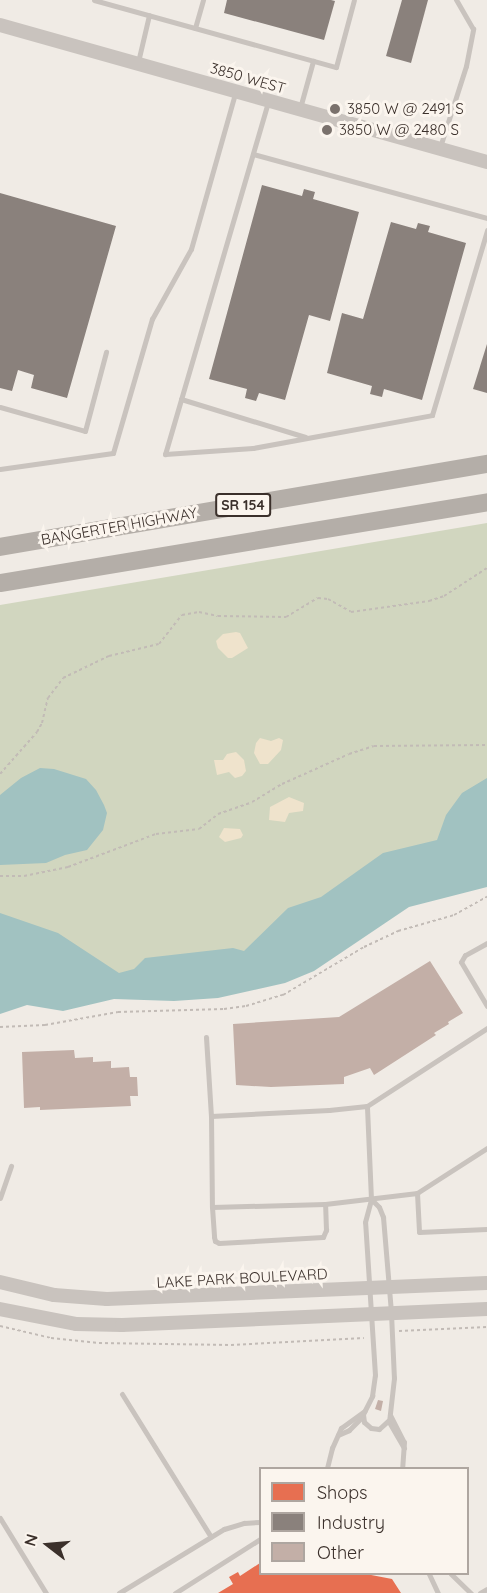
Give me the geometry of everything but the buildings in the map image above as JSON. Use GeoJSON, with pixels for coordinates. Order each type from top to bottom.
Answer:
{"type":"FeatureCollection","features":[{"type":"Feature","properties":{"kind":"highway","name":"BANGERTER HIGHWAY"},"geometry":{"type":"LineString","coordinates":[[0,547],[487,464]]}},
{"type":"Feature","properties":{"kind":"highway","name":"SR 154"},"geometry":{"type":"LineString","coordinates":[[0,583],[487,502]]}},
{"type":"Feature","properties":{"kind":"street","name":"3850 WEST"},"geometry":{"type":"LineString","coordinates":[[0,25],[487,162]]}},
{"type":"Feature","properties":{"kind":"street","name":"LAKE PARK BOULEVARD"},"geometry":{"type":"LineString","coordinates":[[0,1282],[54,1295],[107,1299],[487,1283]]}},
{"type":"Feature","properties":{"kind":"street"},"geometry":{"type":"LineString","coordinates":[[0,1309],[52,1321],[100,1325],[487,1309]]}},
{"type":"Feature","properties":{"kind":"lane"},"geometry":{"type":"LineString","coordinates":[[94,0],[336,67],[354,0]]}},
{"type":"Feature","properties":{"kind":"lane"},"geometry":{"type":"LineString","coordinates":[[195,28],[203,0]]}},
{"type":"Feature","properties":{"kind":"lane"},"geometry":{"type":"LineString","coordinates":[[440,149],[466,66],[473,29],[456,0]]}},
{"type":"Feature","properties":{"kind":"lane"},"geometry":{"type":"LineString","coordinates":[[138,64],[149,15]]}},
{"type":"Feature","properties":{"kind":"lane"},"geometry":{"type":"LineString","coordinates":[[299,110],[313,61]]}},
{"type":"Feature","properties":{"kind":"lane"},"geometry":{"type":"LineString","coordinates":[[0,469],[113,453],[152,319],[191,249],[235,92]]}},
{"type":"Feature","properties":{"kind":"lane"},"geometry":{"type":"LineString","coordinates":[[269,101],[165,454],[253,448],[432,415],[487,230]]}},
{"type":"Feature","properties":{"kind":"lane"},"geometry":{"type":"LineString","coordinates":[[253,154],[487,218]]}},
{"type":"Feature","properties":{"kind":"lane"},"geometry":{"type":"LineString","coordinates":[[0,407],[85,431],[106,352]]}},
{"type":"Feature","properties":{"kind":"lane"},"geometry":{"type":"LineString","coordinates":[[181,399],[306,438]]}},
{"type":"Feature","properties":{"kind":"lane"},"geometry":{"type":"LineString","coordinates":[[487,943],[465,955],[461,962],[487,1006]]}},
{"type":"Feature","properties":{"kind":"lane"},"geometry":{"type":"LineString","coordinates":[[211,1116],[367,1106],[487,1028]]}},
{"type":"Feature","properties":{"kind":"lane"},"geometry":{"type":"LineString","coordinates":[[206,1037],[215,1241],[219,1243],[322,1237],[326,1230],[325,1204]]}},
{"type":"Feature","properties":{"kind":"lane"},"geometry":{"type":"LineString","coordinates":[[327,1467],[338,1435],[346,1422],[364,1412],[372,1396],[375,1375],[365,1222],[370,1199],[367,1106]]}},
{"type":"Feature","properties":{"kind":"lane"},"geometry":{"type":"LineString","coordinates":[[212,1207],[325,1204],[417,1193],[487,1148]]}},
{"type":"Feature","properties":{"kind":"lane"},"geometry":{"type":"LineString","coordinates":[[0,1198],[11,1166]]}},
{"type":"Feature","properties":{"kind":"lane"},"geometry":{"type":"LineString","coordinates":[[417,1193],[419,1232],[487,1229]]}},
{"type":"Feature","properties":{"kind":"lane"},"geometry":{"type":"LineString","coordinates":[[370,1199],[379,1207],[383,1217],[394,1378],[390,1427],[404,1448]]}},
{"type":"Feature","properties":{"kind":"lane"},"geometry":{"type":"LineString","coordinates":[[122,1394],[211,1537]]}},
{"type":"Feature","properties":{"kind":"lane"},"geometry":{"type":"LineString","coordinates":[[390,1411],[403,1436],[402,1467]]}},
{"type":"Feature","properties":{"kind":"lane"},"geometry":{"type":"LineString","coordinates":[[364,1412],[367,1426],[375,1429],[384,1427],[389,1419]]}},
{"type":"Feature","properties":{"kind":"lane"},"geometry":{"type":"LineString","coordinates":[[0,1518],[46,1593]]}},
{"type":"Feature","properties":{"kind":"lane"},"geometry":{"type":"LineString","coordinates":[[119,1593],[234,1525],[259,1522]]}},
{"type":"Feature","properties":{"kind":"lane"},"geometry":{"type":"LineString","coordinates":[[175,1593],[259,1540]]}},
{"type":"Feature","properties":{"kind":"lane"},"geometry":{"type":"LineString","coordinates":[[429,1575],[438,1593]]}},
{"type":"Feature","properties":{"kind":"lane"},"geometry":{"type":"LineString","coordinates":[[452,1575],[471,1593]]}},
{"type":"Feature","properties":{"kind":"lane"},"geometry":{"type":"LineString","coordinates":[[480,1593],[487,1589]]}},
{"type":"Feature","properties":{"kind":"path"},"geometry":{"type":"LineString","coordinates":[[0,774],[37,732],[42,723],[48,698],[63,678],[109,656],[159,644],[182,615],[199,612],[218,616],[286,616],[318,598],[328,598],[351,612],[429,601],[444,596],[487,568]]}},
{"type":"Feature","properties":{"kind":"path"},"geometry":{"type":"LineString","coordinates":[[0,876],[24,876],[68,867],[156,834],[199,829],[218,814],[252,802],[282,784],[349,754],[374,746],[487,745]]}},
{"type":"Feature","properties":{"kind":"path"},"geometry":{"type":"LineString","coordinates":[[0,1027],[36,1026],[118,1012],[224,1009],[256,1003],[282,995],[364,946],[399,931],[454,915],[487,897]]}},
{"type":"Feature","properties":{"kind":"path"},"geometry":{"type":"LineString","coordinates":[[0,1326],[51,1338],[99,1343],[231,1345],[362,1339]]}},
{"type":"Feature","properties":{"kind":"path"},"geometry":{"type":"LineString","coordinates":[[402,1330],[487,1327]]}},
{"type":"Feature","properties":{"kind":"green space"},"geometry":{"type":"Polygon","coordinates":[[[487,523],[487,857],[261,967],[0,997],[0,605],[487,523]]]}},
{"type":"Feature","properties":{"kind":"sand"},"geometry":{"type":"Polygon","coordinates":[[[240,633],[248,648],[228,658],[218,648],[216,641],[223,634],[240,633]]]}},
{"type":"Feature","properties":{"kind":"sand"},"geometry":{"type":"Polygon","coordinates":[[[260,738],[271,741],[279,738],[283,740],[281,750],[268,764],[260,764],[254,753],[256,743],[260,738]]]}},
{"type":"Feature","properties":{"kind":"sand"},"geometry":{"type":"Polygon","coordinates":[[[236,752],[244,760],[246,771],[242,776],[235,778],[229,772],[217,775],[214,760],[223,760],[227,754],[236,752]]]}},
{"type":"Feature","properties":{"kind":"sand"},"geometry":{"type":"Polygon","coordinates":[[[289,797],[304,803],[303,811],[289,813],[285,822],[269,820],[270,807],[289,797]]]}},
{"type":"Feature","properties":{"kind":"sand"},"geometry":{"type":"Polygon","coordinates":[[[224,828],[240,829],[243,835],[241,838],[225,842],[219,837],[224,828]]]}},
{"type":"Feature","properties":{"kind":"water"},"geometry":{"type":"Polygon","coordinates":[[[40,768],[54,769],[86,779],[96,790],[107,813],[103,830],[87,850],[65,855],[46,863],[0,865],[0,795],[21,778],[40,768]]]}},
{"type":"Feature","properties":{"kind":"water"},"geometry":{"type":"Polygon","coordinates":[[[487,778],[487,887],[409,907],[314,971],[285,983],[218,998],[174,1001],[114,999],[63,1011],[27,1005],[0,1014],[0,913],[58,933],[119,973],[134,969],[145,958],[233,948],[244,951],[288,908],[321,897],[383,853],[437,840],[446,815],[462,793],[487,778]]]}},
{"type":"Feature","properties":{"kind":"place","name":"3850 W @ 2491 S"},"geometry":{"type":"Point","coordinates":[335,109]}},
{"type":"Feature","properties":{"kind":"place","name":"3850 W @ 2480 S"},"geometry":{"type":"Point","coordinates":[327,130]}}]}
